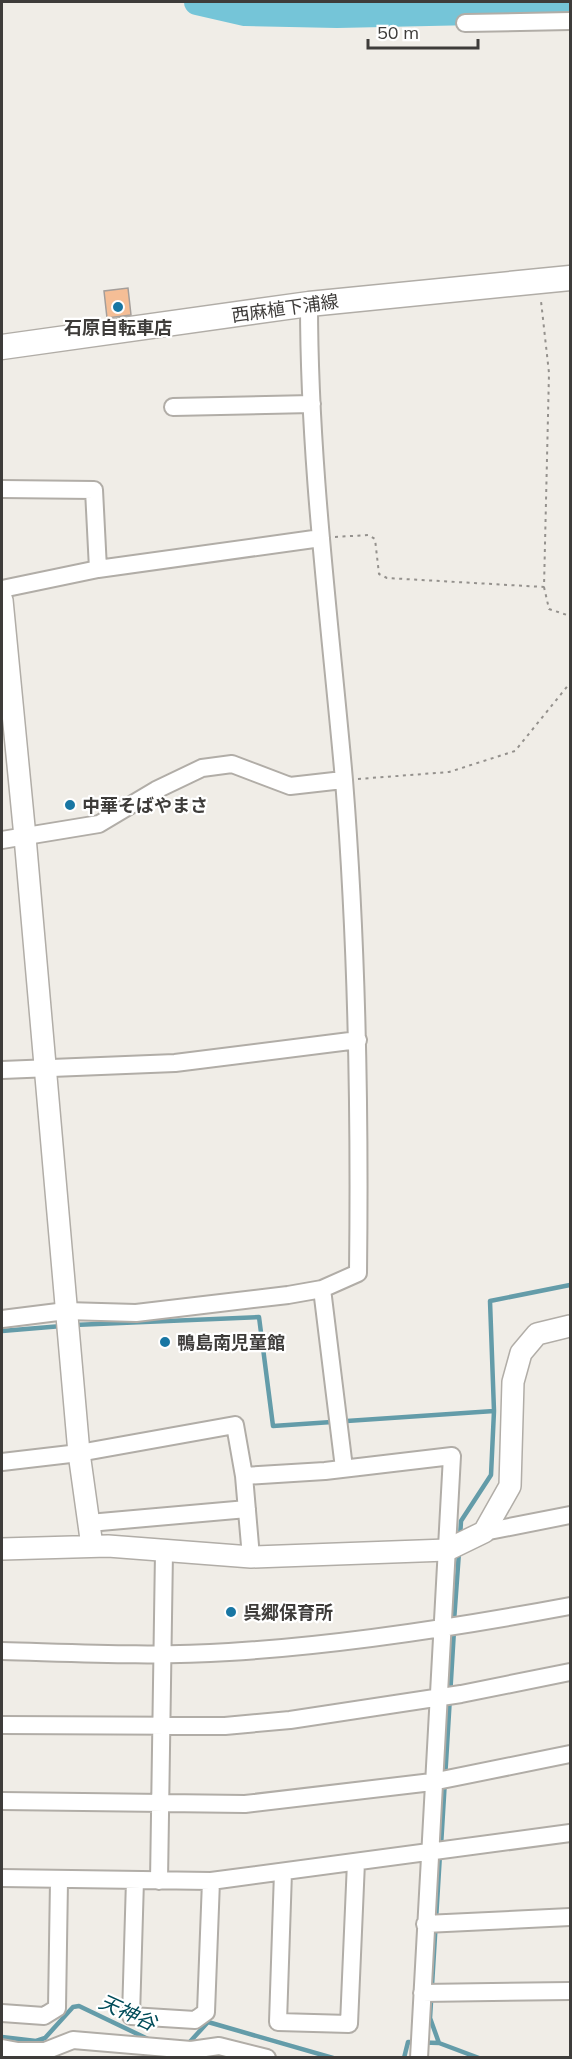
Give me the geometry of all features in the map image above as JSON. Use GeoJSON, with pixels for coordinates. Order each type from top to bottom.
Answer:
{"type":"FeatureCollection","features":[{"type":"Feature","properties":{"kind":"main road","name":"西麻植下浦線"},"geometry":{"type":"LineString","coordinates":[[2,347],[309,304],[570,278]]}},
{"type":"Feature","properties":{"kind":"street"},"geometry":{"type":"LineString","coordinates":[[465,23],[570,21]]}},
{"type":"Feature","properties":{"kind":"street"},"geometry":{"type":"LineString","coordinates":[[2,1319],[68,1323],[288,1295],[322,1288],[358,1273],[358,1040],[344,780],[321,538],[312,404],[309,304]]}},
{"type":"Feature","properties":{"kind":"street"},"geometry":{"type":"LineString","coordinates":[[173,407],[312,404]]}},
{"type":"Feature","properties":{"kind":"street"},"geometry":{"type":"LineString","coordinates":[[2,489],[94,490],[98,569]]}},
{"type":"Feature","properties":{"kind":"street"},"geometry":{"type":"LineString","coordinates":[[2,589],[98,569],[321,538]]}},
{"type":"Feature","properties":{"kind":"street"},"geometry":{"type":"LineString","coordinates":[[2,600],[79,1453],[92,1546]]}},
{"type":"Feature","properties":{"kind":"street"},"geometry":{"type":"LineString","coordinates":[[2,840],[99,824],[156,790],[202,768],[232,764],[290,786],[344,780]]}},
{"type":"Feature","properties":{"kind":"street"},"geometry":{"type":"LineString","coordinates":[[2,1070],[175,1063],[358,1040]]}},
{"type":"Feature","properties":{"kind":"street"},"geometry":{"type":"LineString","coordinates":[[322,1288],[344,1468]]}},
{"type":"Feature","properties":{"kind":"street"},"geometry":{"type":"LineString","coordinates":[[476,1536],[510,1486],[513,1382],[521,1353],[537,1334],[570,1326]]}},
{"type":"Feature","properties":{"kind":"street"},"geometry":{"type":"LineString","coordinates":[[2,1462],[79,1453],[235,1425],[244,1476],[251,1557]]}},
{"type":"Feature","properties":{"kind":"street"},"geometry":{"type":"LineString","coordinates":[[244,1476],[344,1468],[452,1455],[419,2046]]}},
{"type":"Feature","properties":{"kind":"street"},"geometry":{"type":"LineString","coordinates":[[89,1523],[247,1509]]}},
{"type":"Feature","properties":{"kind":"street"},"geometry":{"type":"LineString","coordinates":[[2,1549],[92,1546],[251,1557],[447,1550],[476,1536],[570,1515]]}},
{"type":"Feature","properties":{"kind":"street"},"geometry":{"type":"LineString","coordinates":[[159,1881],[164,1552]]}},
{"type":"Feature","properties":{"kind":"street"},"geometry":{"type":"LineString","coordinates":[[2,1651],[164,1654],[230,1652],[441,1630],[570,1606]]}},
{"type":"Feature","properties":{"kind":"street"},"geometry":{"type":"LineString","coordinates":[[2,1725],[225,1726],[279,1721],[461,1694],[570,1672]]}},
{"type":"Feature","properties":{"kind":"street"},"geometry":{"type":"LineString","coordinates":[[2,1801],[245,1804],[432,1782],[570,1754]]}},
{"type":"Feature","properties":{"kind":"street"},"geometry":{"type":"LineString","coordinates":[[2,1878],[59,1881],[211,1881],[570,1833]]}},
{"type":"Feature","properties":{"kind":"street"},"geometry":{"type":"LineString","coordinates":[[283,1872],[278,2022],[349,2024],[356,1862]]}},
{"type":"Feature","properties":{"kind":"street"},"geometry":{"type":"LineString","coordinates":[[135,1880],[131,2016],[195,2019],[206,2012],[211,1881]]}},
{"type":"Feature","properties":{"kind":"street"},"geometry":{"type":"LineString","coordinates":[[2,2013],[44,2016],[57,2008],[59,1881]]}},
{"type":"Feature","properties":{"kind":"street"},"geometry":{"type":"LineString","coordinates":[[425,1924],[447,1925],[570,1917]]}},
{"type":"Feature","properties":{"kind":"street"},"geometry":{"type":"LineString","coordinates":[[422,1993],[570,1991]]}},
{"type":"Feature","properties":{"kind":"street"},"geometry":{"type":"LineString","coordinates":[[2,2048],[39,2052],[73,2040],[191,2050],[219,2046],[267,2058]]}},
{"type":"Feature","properties":{"kind":"path"},"geometry":{"type":"LineString","coordinates":[[539,280],[549,373],[544,587],[549,609],[570,616]]}},
{"type":"Feature","properties":{"kind":"path"},"geometry":{"type":"LineString","coordinates":[[321,538],[368,535],[375,539],[379,574],[387,578],[544,587]]}},
{"type":"Feature","properties":{"kind":"path"},"geometry":{"type":"LineString","coordinates":[[344,780],[449,772],[515,751],[570,683]]}},
{"type":"Feature","properties":{"kind":"building","name":"石原自転車店"},"geometry":{"type":"Polygon","coordinates":[[[128,288],[131,315],[107,318],[104,291],[128,288]]]}},
{"type":"Feature","properties":{"kind":"waterway"},"geometry":{"type":"LineString","coordinates":[[197,2],[245,13],[337,15],[570,10]]}},
{"type":"Feature","properties":{"kind":"waterway"},"geometry":{"type":"LineString","coordinates":[[460,1538],[461,1521],[491,1475],[494,1411],[490,1301],[570,1285]]}},
{"type":"Feature","properties":{"kind":"waterway"},"geometry":{"type":"LineString","coordinates":[[74,1325],[259,1317],[273,1426],[494,1411]]}},
{"type":"Feature","properties":{"kind":"waterway"},"geometry":{"type":"LineString","coordinates":[[2,1331],[62,1326]]}},
{"type":"Feature","properties":{"kind":"waterway"},"geometry":{"type":"LineString","coordinates":[[454,1621],[459,1552]]}},
{"type":"Feature","properties":{"kind":"waterway"},"geometry":{"type":"LineString","coordinates":[[441,1846],[454,1630]]}},
{"type":"Feature","properties":{"kind":"waterway"},"geometry":{"type":"LineString","coordinates":[[440,1854],[430,2018],[439,2043],[479,2058]]}},
{"type":"Feature","properties":{"kind":"waterway","name":"天神谷"},"geometry":{"type":"LineString","coordinates":[[38,2046],[36,2041],[45,2038],[73,2007],[79,2006],[150,2040]]}},
{"type":"Feature","properties":{"kind":"waterway","name":"天神谷"},"geometry":{"type":"LineString","coordinates":[[187,2045],[208,2022],[333,2058]]}},
{"type":"Feature","properties":{"kind":"waterway"},"geometry":{"type":"LineString","coordinates":[[2,2037],[36,2041]]}},
{"type":"Feature","properties":{"kind":"waterway","name":"天神谷"},"geometry":{"type":"LineString","coordinates":[[404,2058],[408,2042],[439,2043]]}},
{"type":"Feature","properties":{"kind":"place","name":"石原自転車店"},"geometry":{"type":"Point","coordinates":[118,307]}},
{"type":"Feature","properties":{"kind":"place","name":"中華そばやまさ"},"geometry":{"type":"Point","coordinates":[70,805]}},
{"type":"Feature","properties":{"kind":"place","name":"鴨島南児童館"},"geometry":{"type":"Point","coordinates":[165,1342]}},
{"type":"Feature","properties":{"kind":"place","name":"呉郷保育所"},"geometry":{"type":"Point","coordinates":[231,1612]}}]}
